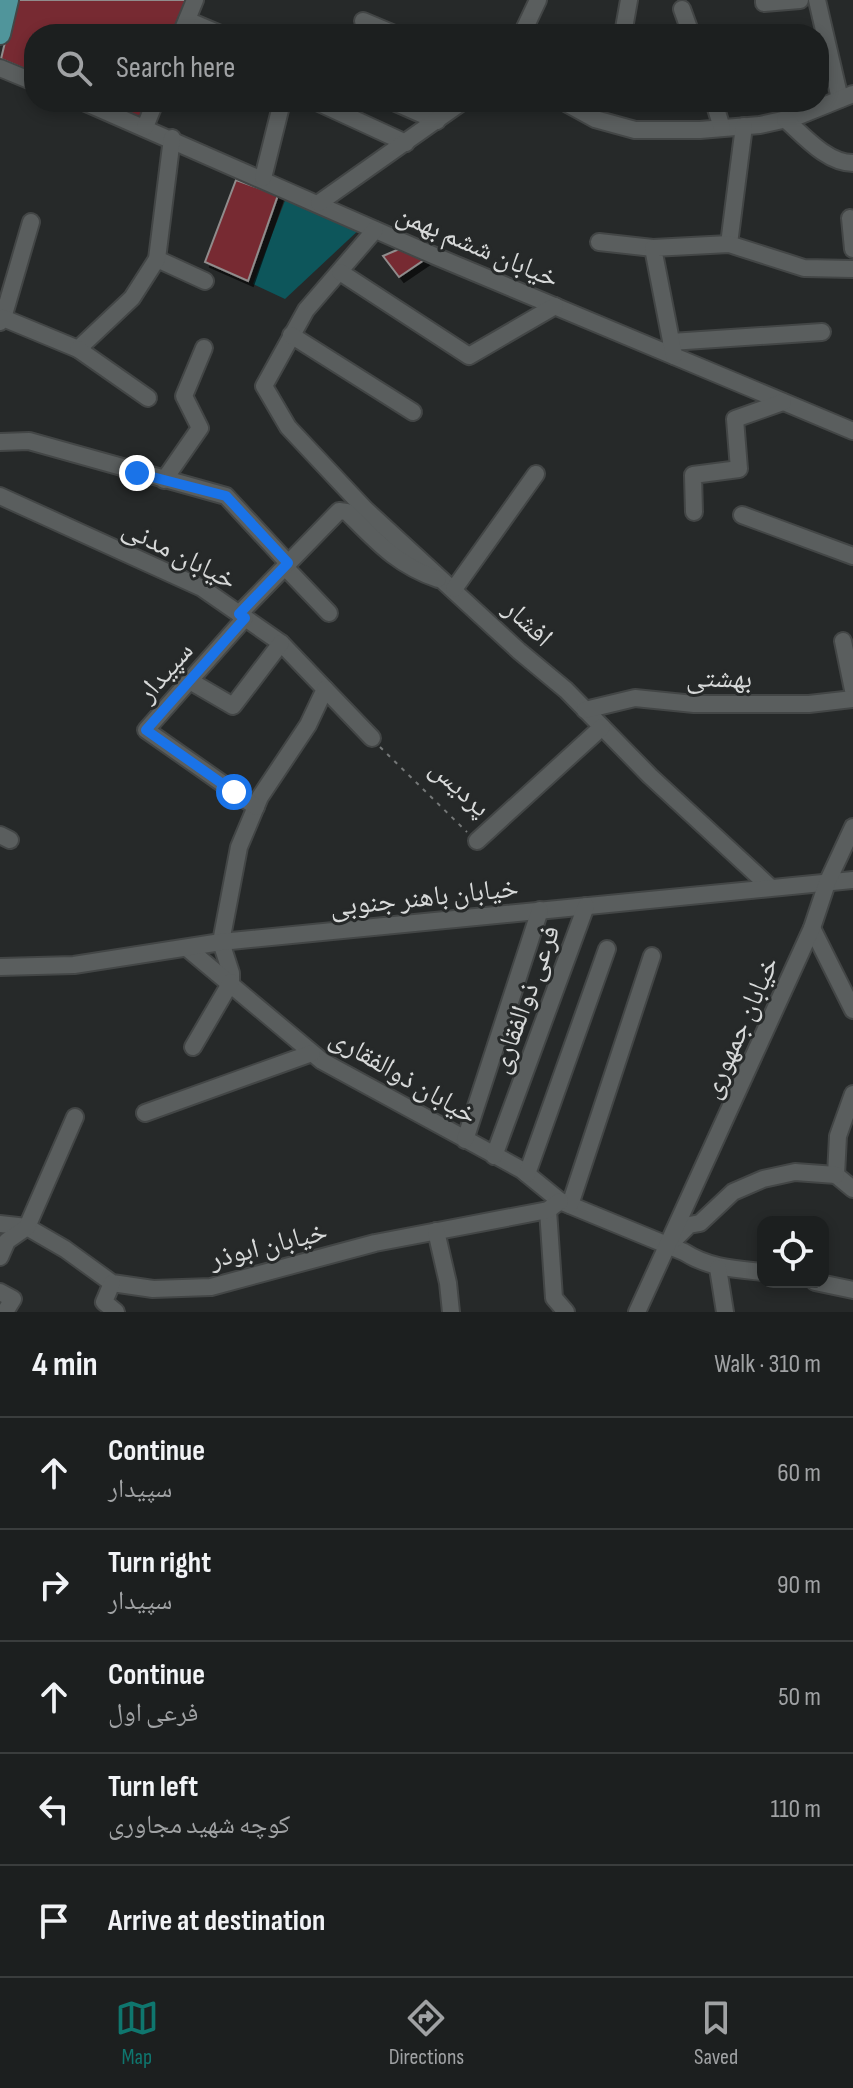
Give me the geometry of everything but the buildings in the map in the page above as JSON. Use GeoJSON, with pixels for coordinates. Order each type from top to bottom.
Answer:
{"type":"FeatureCollection","features":[{"type":"Feature","properties":{"kind":"main road"},"geometry":{"type":"LineString","coordinates":[[0,34],[8,0]]}},
{"type":"Feature","properties":{"kind":"street"},"geometry":{"type":"LineString","coordinates":[[185,24],[195,0]]}},
{"type":"Feature","properties":{"kind":"street"},"geometry":{"type":"LineString","coordinates":[[527,24],[538,0]]}},
{"type":"Feature","properties":{"kind":"street"},"geometry":{"type":"LineString","coordinates":[[625,24],[629,0]]}},
{"type":"Feature","properties":{"kind":"street"},"geometry":{"type":"LineString","coordinates":[[764,0],[764,3],[800,0]]}},
{"type":"Feature","properties":{"kind":"street"},"geometry":{"type":"LineString","coordinates":[[817,0],[824,24]]}},
{"type":"Feature","properties":{"kind":"street"},"geometry":{"type":"LineString","coordinates":[[682,9],[687,24]]}},
{"type":"Feature","properties":{"kind":"street"},"geometry":{"type":"LineString","coordinates":[[363,21],[370,24]]}},
{"type":"Feature","properties":{"kind":"street"},"geometry":{"type":"LineString","coordinates":[[829,40],[846,97]]}},
{"type":"Feature","properties":{"kind":"street"},"geometry":{"type":"LineString","coordinates":[[0,68],[24,78]]}},
{"type":"Feature","properties":{"kind":"street","name":"خیابان ششم بهمن"},"geometry":{"type":"LineString","coordinates":[[108,112],[555,306],[672,349],[783,402],[853,431]]}},
{"type":"Feature","properties":{"kind":"street"},"geometry":{"type":"LineString","coordinates":[[145,127],[151,112]]}},
{"type":"Feature","properties":{"kind":"street"},"geometry":{"type":"LineString","coordinates":[[263,178],[280,112]]}},
{"type":"Feature","properties":{"kind":"street"},"geometry":{"type":"LineString","coordinates":[[339,112],[406,143]]}},
{"type":"Feature","properties":{"kind":"street"},"geometry":{"type":"LineString","coordinates":[[417,112],[437,121]]}},
{"type":"Feature","properties":{"kind":"street"},"geometry":{"type":"LineString","coordinates":[[319,203],[449,112]]}},
{"type":"Feature","properties":{"kind":"street"},"geometry":{"type":"LineString","coordinates":[[582,112],[595,119],[635,130],[744,126],[785,119],[804,112]]}},
{"type":"Feature","properties":{"kind":"street"},"geometry":{"type":"LineString","coordinates":[[717,112],[722,128]]}},
{"type":"Feature","properties":{"kind":"street"},"geometry":{"type":"LineString","coordinates":[[785,119],[825,153],[842,163],[853,163]]}},
{"type":"Feature","properties":{"kind":"street"},"geometry":{"type":"LineString","coordinates":[[729,244],[744,126]]}},
{"type":"Feature","properties":{"kind":"street"},"geometry":{"type":"LineString","coordinates":[[78,349],[132,298],[157,259],[172,138]]}},
{"type":"Feature","properties":{"kind":"street"},"geometry":{"type":"LineString","coordinates":[[850,218],[853,249]]}},
{"type":"Feature","properties":{"kind":"street"},"geometry":{"type":"LineString","coordinates":[[31,222],[2,320],[78,349],[148,398]]}},
{"type":"Feature","properties":{"kind":"street"},"geometry":{"type":"LineString","coordinates":[[375,230],[306,310],[291,335],[413,412]]}},
{"type":"Feature","properties":{"kind":"street"},"geometry":{"type":"LineString","coordinates":[[599,242],[653,248],[729,244],[804,268],[853,269]]}},
{"type":"Feature","properties":{"kind":"street"},"geometry":{"type":"LineString","coordinates":[[653,248],[672,349],[822,332]]}},
{"type":"Feature","properties":{"kind":"street"},"geometry":{"type":"LineString","coordinates":[[157,259],[205,281]]}},
{"type":"Feature","properties":{"kind":"street"},"geometry":{"type":"LineString","coordinates":[[340,272],[469,356],[555,306]]}},
{"type":"Feature","properties":{"kind":"street","name":"افشار"},"geometry":{"type":"LineString","coordinates":[[291,335],[264,386],[288,427],[365,509],[585,710],[650,776],[770,887]]}},
{"type":"Feature","properties":{"kind":"street"},"geometry":{"type":"LineString","coordinates":[[164,480],[200,428],[184,396],[204,348]]}},
{"type":"Feature","properties":{"kind":"street"},"geometry":{"type":"LineString","coordinates":[[694,512],[693,475],[739,469],[735,419],[783,402]]}},
{"type":"Feature","properties":{"kind":"street"},"geometry":{"type":"LineString","coordinates":[[0,442],[29,441],[226,496],[329,613]]}},
{"type":"Feature","properties":{"kind":"street"},"geometry":{"type":"LineString","coordinates":[[450,585],[536,474]]}},
{"type":"Feature","properties":{"kind":"street","name":"خیابان مدنی"},"geometry":{"type":"LineString","coordinates":[[0,496],[202,588],[281,643],[325,689]]}},
{"type":"Feature","properties":{"kind":"street","name":"سپیدار"},"geometry":{"type":"LineString","coordinates":[[256,807],[146,730],[242,616],[339,511],[347,512],[387,553],[413,570],[450,585]]}},
{"type":"Feature","properties":{"kind":"street"},"geometry":{"type":"LineString","coordinates":[[742,515],[853,556]]}},
{"type":"Feature","properties":{"kind":"street"},"geometry":{"type":"LineString","coordinates":[[843,641],[853,690]]}},
{"type":"Feature","properties":{"kind":"street"},"geometry":{"type":"LineString","coordinates":[[190,681],[233,706],[281,643]]}},
{"type":"Feature","properties":{"kind":"street"},"geometry":{"type":"LineString","coordinates":[[193,1047],[231,982],[221,942],[239,847],[256,807],[308,725],[325,689],[372,738]]}},
{"type":"Feature","properties":{"kind":"street","name":"بهشتی"},"geometry":{"type":"LineString","coordinates":[[585,710],[635,698],[694,704],[809,704],[853,699]]}},
{"type":"Feature","properties":{"kind":"street","name":"پردیس"},"geometry":{"type":"LineString","coordinates":[[477,841],[602,727]]}},
{"type":"Feature","properties":{"kind":"street","name":"خیابان جمهوری"},"geometry":{"type":"LineString","coordinates":[[637,1312],[812,928],[827,883],[853,827]]}},
{"type":"Feature","properties":{"kind":"street","name":"خیابان باهنر جنوبی"},"geometry":{"type":"LineString","coordinates":[[0,967],[74,965],[221,942],[853,880]]}},
{"type":"Feature","properties":{"kind":"street","name":"فرعی ذوالفقاری"},"geometry":{"type":"LineString","coordinates":[[494,1156],[586,906]]}},
{"type":"Feature","properties":{"kind":"street"},"geometry":{"type":"LineString","coordinates":[[465,1140],[540,910]]}},
{"type":"Feature","properties":{"kind":"street"},"geometry":{"type":"LineString","coordinates":[[812,928],[853,1010]]}},
{"type":"Feature","properties":{"kind":"street","name":"خیابان ذوالفقاری"},"geometry":{"type":"LineString","coordinates":[[187,948],[322,1061],[527,1174],[559,1205],[718,1268],[757,1271]]}},
{"type":"Feature","properties":{"kind":"street"},"geometry":{"type":"LineString","coordinates":[[527,1174],[607,949]]}},
{"type":"Feature","properties":{"kind":"street"},"geometry":{"type":"LineString","coordinates":[[566,1312],[554,1298],[559,1205],[652,956]]}},
{"type":"Feature","properties":{"kind":"street"},"geometry":{"type":"LineString","coordinates":[[145,1113],[312,1053]]}},
{"type":"Feature","properties":{"kind":"street"},"geometry":{"type":"LineString","coordinates":[[836,1175],[838,1136],[853,1094]]}},
{"type":"Feature","properties":{"kind":"street"},"geometry":{"type":"LineString","coordinates":[[0,1257],[7,1241],[27,1227],[75,1117]]}},
{"type":"Feature","properties":{"kind":"street"},"geometry":{"type":"LineString","coordinates":[[668,1246],[689,1225],[700,1223],[733,1192],[763,1179],[795,1172],[836,1175],[853,1189]]}},
{"type":"Feature","properties":{"kind":"street","name":"خیابان ابوذر"},"geometry":{"type":"LineString","coordinates":[[0,1224],[27,1227],[65,1249],[112,1283],[153,1289],[211,1287],[375,1243],[559,1205]]}},
{"type":"Feature","properties":{"kind":"street"},"geometry":{"type":"LineString","coordinates":[[436,1231],[451,1312]]}},
{"type":"Feature","properties":{"kind":"street"},"geometry":{"type":"LineString","coordinates":[[718,1268],[725,1312]]}},
{"type":"Feature","properties":{"kind":"street"},"geometry":{"type":"LineString","coordinates":[[112,1283],[104,1302],[116,1312]]}},
{"type":"Feature","properties":{"kind":"street"},"geometry":{"type":"LineString","coordinates":[[829,1285],[853,1290]]}},
{"type":"Feature","properties":{"kind":"street"},"geometry":{"type":"LineString","coordinates":[[0,1292],[13,1299],[5,1312]]}},
{"type":"Feature","properties":{"kind":"path","name":"پردیس"},"geometry":{"type":"LineString","coordinates":[[372,738],[477,841]]}},
{"type":"Feature","properties":{"kind":"shaded area"},"geometry":{"type":"Polygon","coordinates":[[[286,198],[362,227],[285,299],[253,284],[286,198]]]}},
{"type":"Feature","properties":{"kind":"route"},"geometry":{"type":"LineString","coordinates":[[137,473],[226,496],[288,563],[239,614],[245,618],[146,730],[234,792]]}}]}
